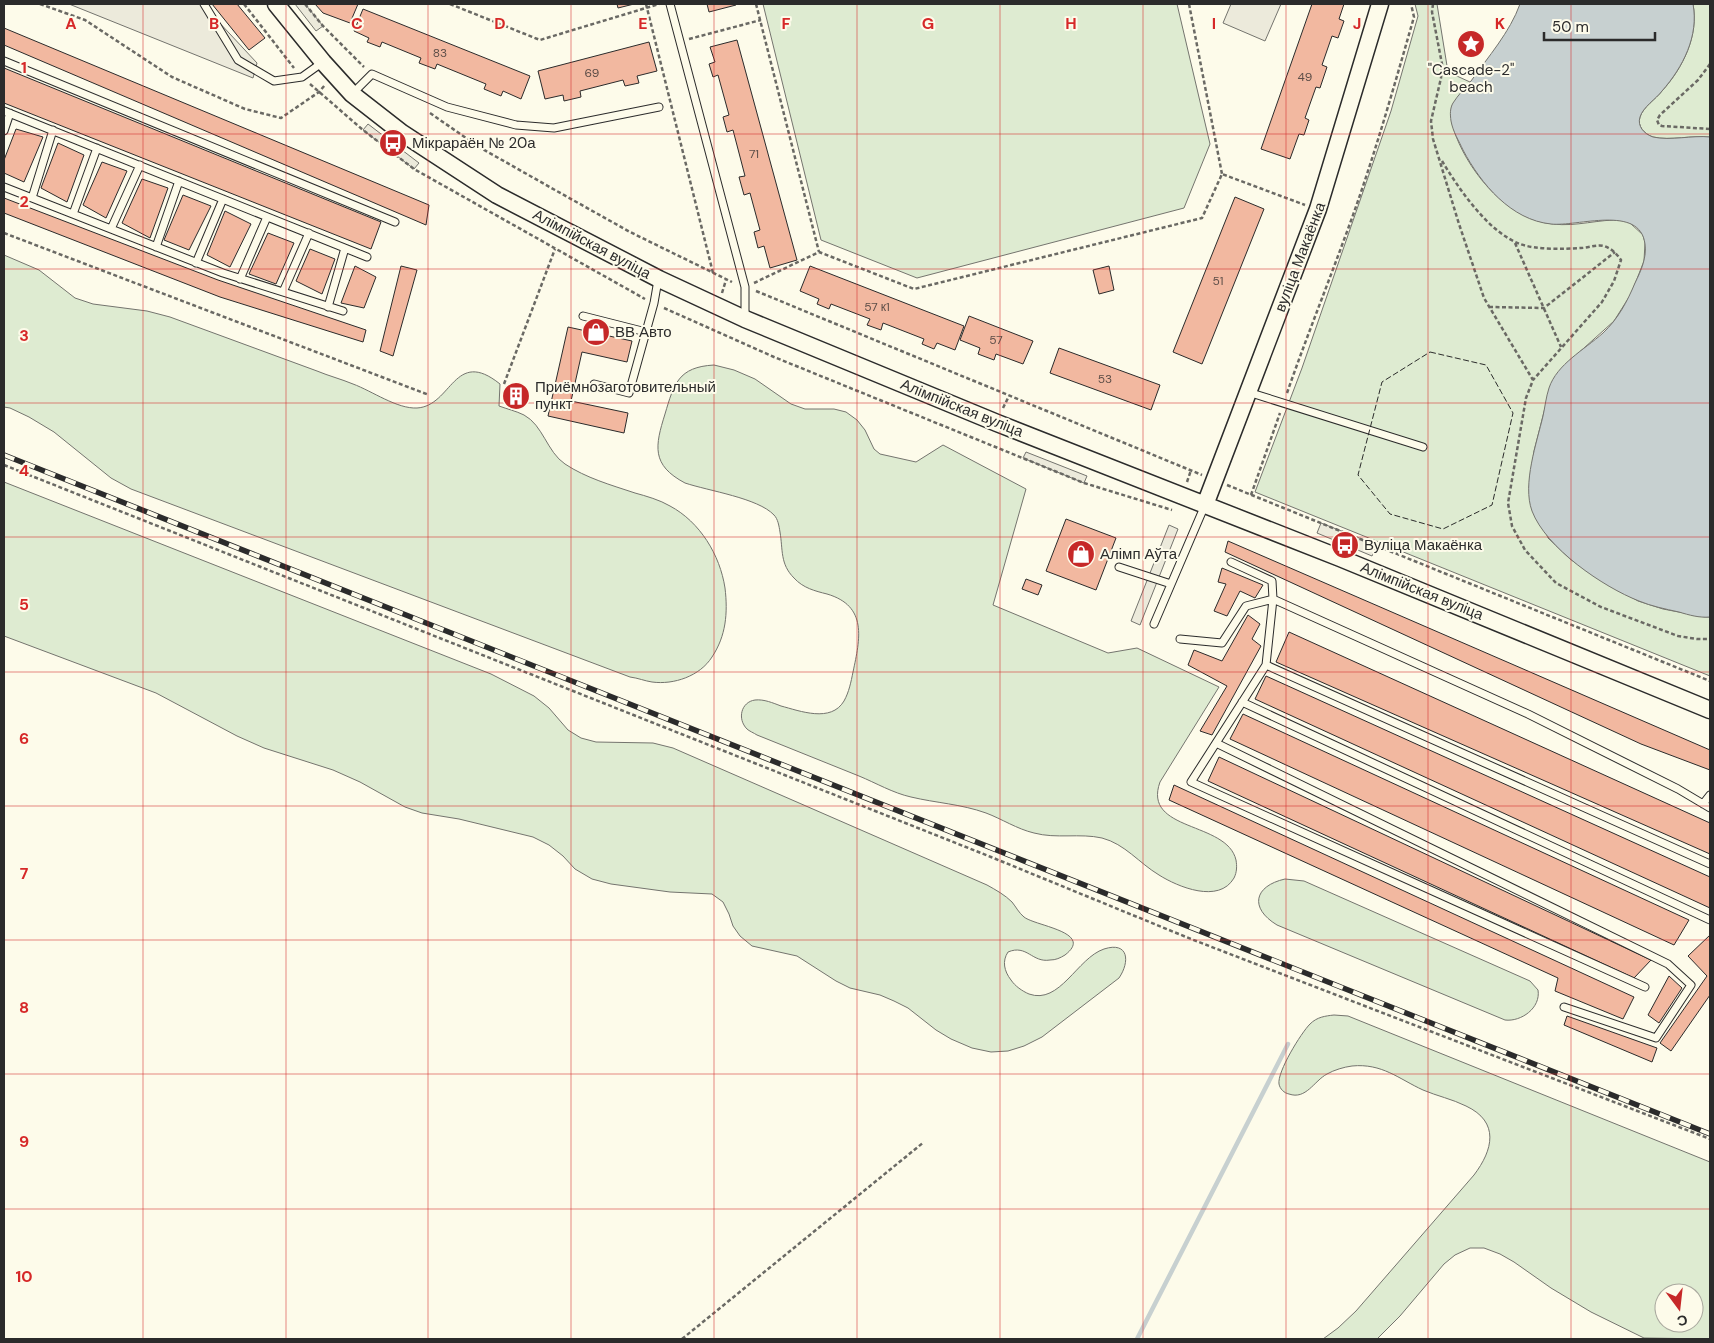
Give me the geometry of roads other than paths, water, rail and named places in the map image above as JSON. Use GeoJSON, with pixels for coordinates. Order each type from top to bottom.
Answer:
{"type":"FeatureCollection","features":[{"type":"Feature","properties":{"kind":"street","name":"Алімпійская вуліца"},"geometry":{"type":"LineString","coordinates":[[276,4],[323,62],[352,94],[402,133],[497,195],[658,279],[745,319],[997,423],[1340,558],[1710,710]]}},
{"type":"Feature","properties":{"kind":"street","name":"вуліца Макаёнка"},"geometry":{"type":"LineString","coordinates":[[1205,504],[1318,209],[1380,4]]}},
{"type":"Feature","properties":{"kind":"lane"},"geometry":{"type":"LineString","coordinates":[[204,4],[238,60],[274,81],[302,77],[323,62]]}},
{"type":"Feature","properties":{"kind":"lane"},"geometry":{"type":"LineString","coordinates":[[670,4],[745,287],[745,319]]}},
{"type":"Feature","properties":{"kind":"lane"},"geometry":{"type":"LineString","coordinates":[[4,61],[395,222]]}},
{"type":"Feature","properties":{"kind":"lane"},"geometry":{"type":"LineString","coordinates":[[352,94],[372,74],[448,108],[516,125],[554,128],[659,107]]}},
{"type":"Feature","properties":{"kind":"lane"},"geometry":{"type":"LineString","coordinates":[[4,131],[7,112],[367,257]]}},
{"type":"Feature","properties":{"kind":"lane"},"geometry":{"type":"LineString","coordinates":[[32,198],[53,130]]}},
{"type":"Feature","properties":{"kind":"lane"},"geometry":{"type":"LineString","coordinates":[[73,214],[97,148]]}},
{"type":"Feature","properties":{"kind":"lane"},"geometry":{"type":"LineString","coordinates":[[111,230],[140,165]]}},
{"type":"Feature","properties":{"kind":"lane"},"geometry":{"type":"LineString","coordinates":[[156,247],[179,181]]}},
{"type":"Feature","properties":{"kind":"lane"},"geometry":{"type":"LineString","coordinates":[[4,187],[196,263],[240,279],[343,311]]}},
{"type":"Feature","properties":{"kind":"lane"},"geometry":{"type":"LineString","coordinates":[[196,263],[223,199]]}},
{"type":"Feature","properties":{"kind":"lane"},"geometry":{"type":"LineString","coordinates":[[240,279],[268,217]]}},
{"type":"Feature","properties":{"kind":"lane"},"geometry":{"type":"LineString","coordinates":[[284,292],[309,234]]}},
{"type":"Feature","properties":{"kind":"lane"},"geometry":{"type":"LineString","coordinates":[[328,307],[346,248]]}},
{"type":"Feature","properties":{"kind":"lane"},"geometry":{"type":"LineString","coordinates":[[594,384],[629,393],[658,279]]}},
{"type":"Feature","properties":{"kind":"lane"},"geometry":{"type":"LineString","coordinates":[[583,316],[646,332]]}},
{"type":"Feature","properties":{"kind":"lane"},"geometry":{"type":"LineString","coordinates":[[1248,392],[1423,447]]}},
{"type":"Feature","properties":{"kind":"lane"},"geometry":{"type":"LineString","coordinates":[[1154,624],[1205,504]]}},
{"type":"Feature","properties":{"kind":"lane"},"geometry":{"type":"LineString","coordinates":[[1231,562],[1272,581],[1273,599],[1266,665],[1192,782],[1645,987]]}},
{"type":"Feature","properties":{"kind":"lane"},"geometry":{"type":"LineString","coordinates":[[1120,567],[1171,584]]}},
{"type":"Feature","properties":{"kind":"lane"},"geometry":{"type":"LineString","coordinates":[[1180,639],[1222,643],[1246,606],[1273,599],[1528,714],[1678,789],[1710,808]]}},
{"type":"Feature","properties":{"kind":"lane"},"geometry":{"type":"LineString","coordinates":[[1266,665],[1710,864]]}},
{"type":"Feature","properties":{"kind":"lane"},"geometry":{"type":"LineString","coordinates":[[1242,702],[1710,920]]}},
{"type":"Feature","properties":{"kind":"lane"},"geometry":{"type":"LineString","coordinates":[[1216,743],[1668,964],[1691,985],[1656,1038],[1564,1007]]}},
{"type":"Feature","properties":{"kind":"lane"},"geometry":{"type":"LineString","coordinates":[[1703,804],[1710,795]]}},
{"type":"Feature","properties":{"kind":"waterway"},"geometry":{"type":"LineString","coordinates":[[1137,1339],[1288,1044]]}},
{"type":"Feature","properties":{"kind":"railway"},"geometry":{"type":"LineString","coordinates":[[4,455],[1710,1134]]}},
{"type":"Feature","properties":{"kind":"place","name":"\"Cascade-2\" beach"},"geometry":{"type":"Point","coordinates":[1471,44]}},
{"type":"Feature","properties":{"kind":"place","name":"Мікрараён № 20а"},"geometry":{"type":"Point","coordinates":[393,143]}},
{"type":"Feature","properties":{"kind":"place","name":"ВВ Авто"},"geometry":{"type":"Point","coordinates":[596,332]}},
{"type":"Feature","properties":{"kind":"place","name":"Приёмнозаготовительный пункт"},"geometry":{"type":"Point","coordinates":[516,396]}},
{"type":"Feature","properties":{"kind":"place","name":"Вуліца Макаёнка"},"geometry":{"type":"Point","coordinates":[1345,545]}},
{"type":"Feature","properties":{"kind":"place","name":"Алімп Аўта"},"geometry":{"type":"Point","coordinates":[1081,554]}}]}
